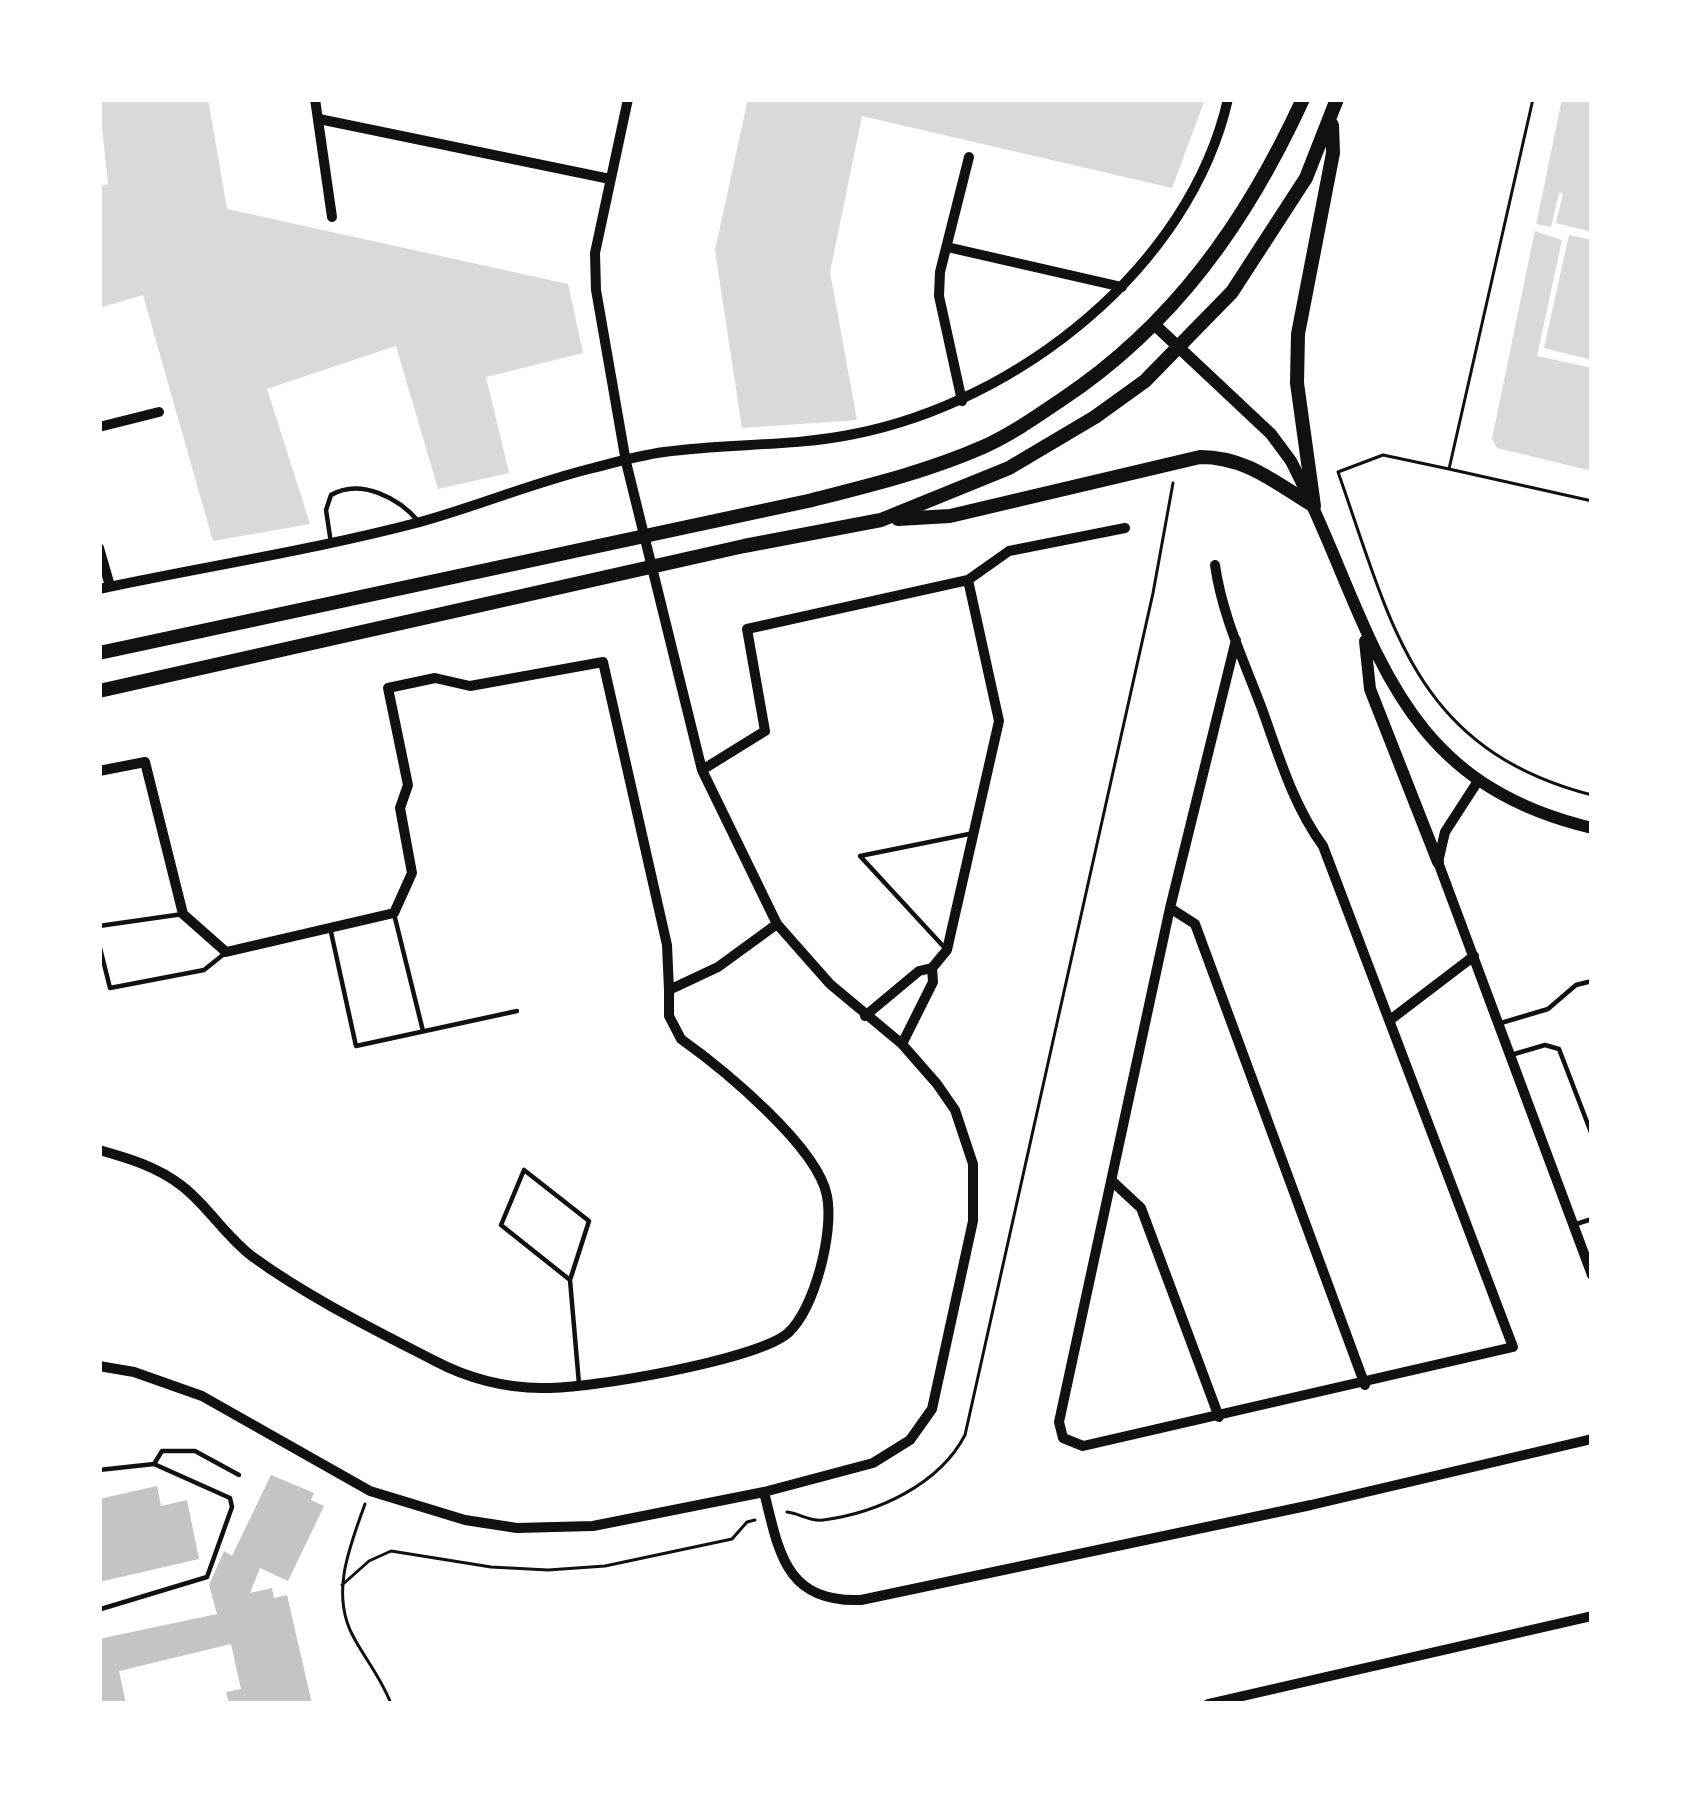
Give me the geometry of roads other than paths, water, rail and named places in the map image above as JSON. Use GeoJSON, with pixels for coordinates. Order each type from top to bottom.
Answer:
{"type":"FeatureCollection","features":[{"type":"Feature","properties":{"kind":"main road"},"geometry":{"type":"LineString","coordinates":[[99,653],[905,476],[986,446],[1099,375],[1156,325],[1208,265],[1246,210],[1303,99]]}},
{"type":"Feature","properties":{"kind":"main road"},"geometry":{"type":"LineString","coordinates":[[881,520],[992,475],[1051,445],[1141,384],[1232,292],[1267,244],[1306,178],[1337,99]]}},
{"type":"Feature","properties":{"kind":"main road"},"geometry":{"type":"LineString","coordinates":[[1314,506],[1298,383],[1298,334],[1333,153],[1332,116]]}},
{"type":"Feature","properties":{"kind":"main road"},"geometry":{"type":"LineString","coordinates":[[99,691],[881,520],[950,516],[1178,461],[1221,457],[1256,467],[1314,506]]}},
{"type":"Feature","properties":{"kind":"street"},"geometry":{"type":"LineString","coordinates":[[316,99],[332,217]]}},
{"type":"Feature","properties":{"kind":"street"},"geometry":{"type":"LineString","coordinates":[[99,1366],[134,1372],[202,1396],[370,1491],[465,1520],[547,1529],[593,1526],[764,1492],[873,1463],[910,1440],[932,1409],[976,1195],[967,1138],[938,1084],[902,1044],[830,984],[777,924],[702,770],[626,462],[596,290],[596,253],[628,99]]}},
{"type":"Feature","properties":{"kind":"street"},"geometry":{"type":"LineString","coordinates":[[99,548],[105,588],[419,522],[592,468],[661,452],[857,434],[962,400],[1025,365],[1122,287],[1169,226],[1202,171],[1228,99]]}},
{"type":"Feature","properties":{"kind":"street"},"geometry":{"type":"LineString","coordinates":[[319,119],[610,179]]}},
{"type":"Feature","properties":{"kind":"street"},"geometry":{"type":"LineString","coordinates":[[962,400],[939,296],[940,272],[969,157]]}},
{"type":"Feature","properties":{"kind":"street"},"geometry":{"type":"LineString","coordinates":[[947,247],[1122,287]]}},
{"type":"Feature","properties":{"kind":"street"},"geometry":{"type":"LineString","coordinates":[[1156,325],[1271,434],[1291,461],[1388,681],[1414,722],[1478,782],[1555,820],[1592,828]]}},
{"type":"Feature","properties":{"kind":"street"},"geometry":{"type":"LineString","coordinates":[[99,427],[160,412]]}},
{"type":"Feature","properties":{"kind":"street"},"geometry":{"type":"LineString","coordinates":[[702,770],[765,731],[747,629],[968,580],[1009,551],[1124,528]]}},
{"type":"Feature","properties":{"kind":"street"},"geometry":{"type":"LineString","coordinates":[[1215,565],[1220,598],[1235,640],[1303,818],[1323,846],[1513,1347],[1083,1446],[1064,1438],[1059,1422],[1170,908],[1235,640]]}},
{"type":"Feature","properties":{"kind":"street"},"geometry":{"type":"LineString","coordinates":[[865,1016],[919,971],[932,968],[947,950],[975,833],[999,721],[968,580]]}},
{"type":"Feature","properties":{"kind":"street"},"geometry":{"type":"LineString","coordinates":[[1364,628],[1370,689],[1592,1275]]}},
{"type":"Feature","properties":{"kind":"street"},"geometry":{"type":"LineString","coordinates":[[99,771],[145,762],[183,914],[226,952],[394,913],[412,873],[400,808],[408,785],[388,688],[435,678],[470,686],[603,662],[667,945],[669,1016],[681,1039],[800,1144],[824,1180],[829,1219],[815,1286],[802,1316],[769,1346],[579,1386],[542,1389],[507,1385],[440,1364],[248,1253],[183,1186],[155,1169],[99,1150]]}},
{"type":"Feature","properties":{"kind":"street"},"geometry":{"type":"LineString","coordinates":[[1438,862],[1445,832],[1478,782]]}},
{"type":"Feature","properties":{"kind":"street"},"geometry":{"type":"LineString","coordinates":[[1170,908],[1195,924],[1365,1384]]}},
{"type":"Feature","properties":{"kind":"street"},"geometry":{"type":"LineString","coordinates":[[669,990],[718,967],[777,924]]}},
{"type":"Feature","properties":{"kind":"street"},"geometry":{"type":"LineString","coordinates":[[1390,1020],[1474,956]]}},
{"type":"Feature","properties":{"kind":"street"},"geometry":{"type":"LineString","coordinates":[[902,1044],[933,982],[932,968]]}},
{"type":"Feature","properties":{"kind":"street"},"geometry":{"type":"LineString","coordinates":[[908,980],[925,996]]}},
{"type":"Feature","properties":{"kind":"street"},"geometry":{"type":"LineString","coordinates":[[1112,1180],[1141,1208],[1219,1417]]}},
{"type":"Feature","properties":{"kind":"street"},"geometry":{"type":"LineString","coordinates":[[764,1492],[782,1564],[806,1588],[838,1601],[861,1600],[1266,1515],[1592,1439]]}},
{"type":"Feature","properties":{"kind":"street"},"geometry":{"type":"LineString","coordinates":[[1208,1704],[1592,1616]]}},
{"type":"Feature","properties":{"kind":"lane"},"geometry":{"type":"LineString","coordinates":[[331,542],[326,510],[331,495],[344,488],[371,490],[405,505],[419,522]]}},
{"type":"Feature","properties":{"kind":"lane"},"geometry":{"type":"LineString","coordinates":[[947,950],[860,856],[975,833]]}},
{"type":"Feature","properties":{"kind":"lane"},"geometry":{"type":"LineString","coordinates":[[394,913],[423,1030]]}},
{"type":"Feature","properties":{"kind":"lane"},"geometry":{"type":"LineString","coordinates":[[99,926],[183,914]]}},
{"type":"Feature","properties":{"kind":"lane"},"geometry":{"type":"LineString","coordinates":[[330,927],[356,1046],[517,1011]]}},
{"type":"Feature","properties":{"kind":"lane"},"geometry":{"type":"LineString","coordinates":[[99,944],[110,988],[204,970],[226,952]]}},
{"type":"Feature","properties":{"kind":"lane"},"geometry":{"type":"LineString","coordinates":[[1499,1024],[1548,1009],[1576,986],[1592,981]]}},
{"type":"Feature","properties":{"kind":"lane"},"geometry":{"type":"LineString","coordinates":[[1510,1055],[1545,1045],[1559,1049],[1592,1135]]}},
{"type":"Feature","properties":{"kind":"lane"},"geometry":{"type":"LineString","coordinates":[[570,1280],[501,1226],[524,1170],[589,1222],[570,1280],[579,1386]]}},
{"type":"Feature","properties":{"kind":"lane"},"geometry":{"type":"LineString","coordinates":[[1574,1225],[1592,1219]]}},
{"type":"Feature","properties":{"kind":"lane"},"geometry":{"type":"LineString","coordinates":[[154,1464],[162,1451],[195,1451],[239,1475]]}},
{"type":"Feature","properties":{"kind":"lane"},"geometry":{"type":"LineString","coordinates":[[99,1470],[154,1464],[230,1498],[232,1507],[207,1577],[101,1609]]}}]}
